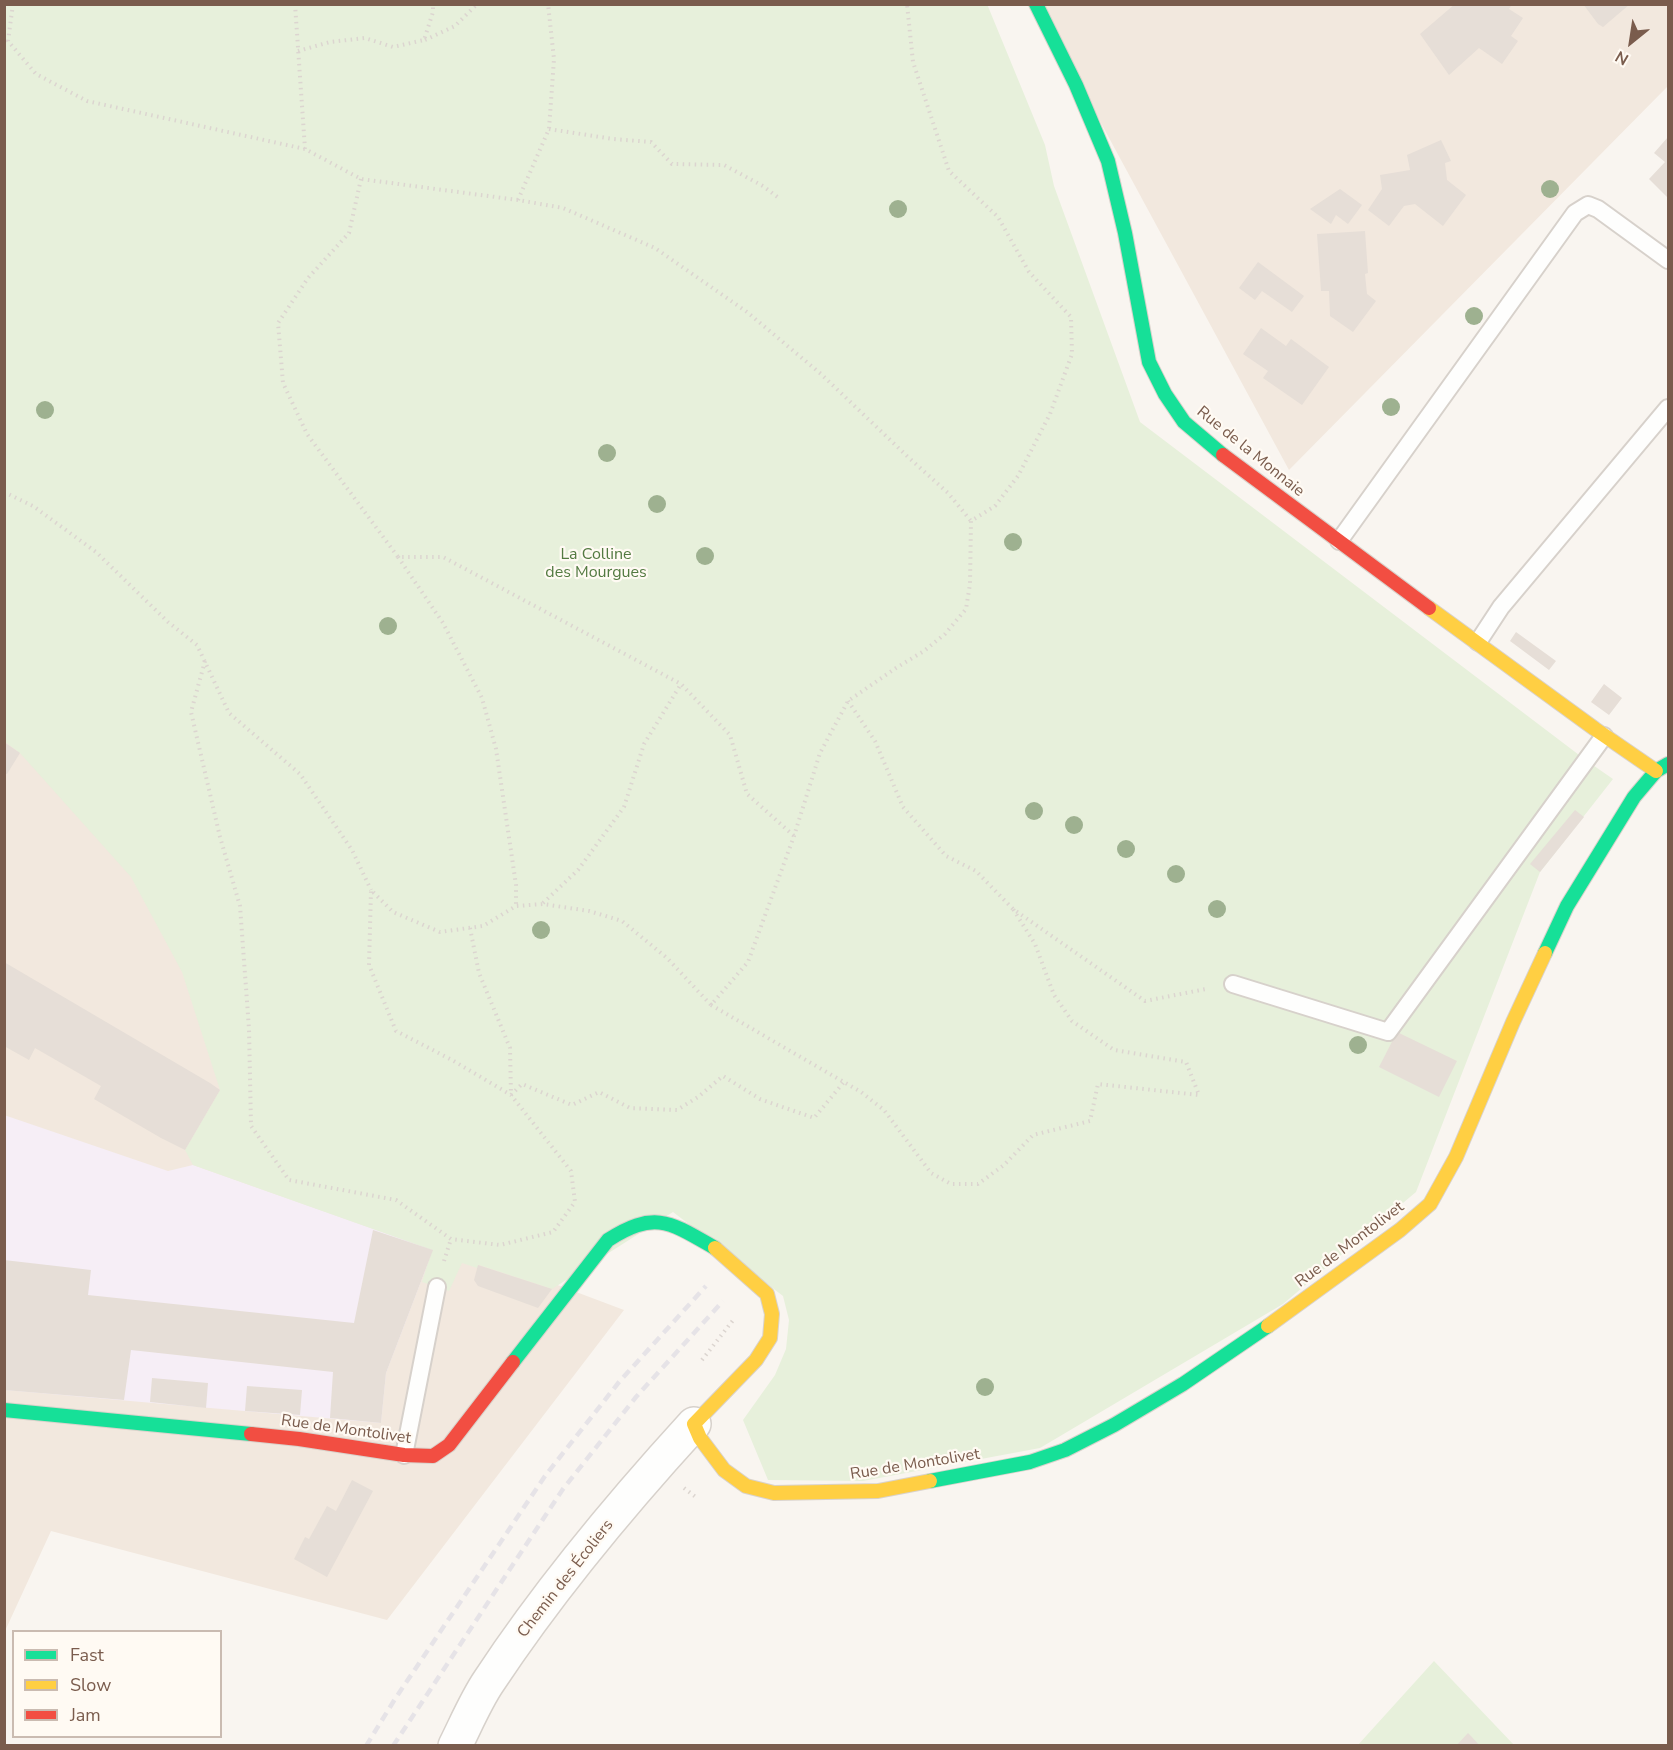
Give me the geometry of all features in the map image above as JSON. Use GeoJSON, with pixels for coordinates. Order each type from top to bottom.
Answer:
{"type":"FeatureCollection","features":[{"type":"Feature","properties":{"kind":"street","name":"Rue de la Monnaie"},"geometry":{"type":"LineString","coordinates":[[1036,4],[1076,85],[1108,161],[1125,232],[1149,362],[1165,394],[1184,422],[1219,452],[1339,541],[1656,771]]}},
{"type":"Feature","properties":{"kind":"street","name":"Rue de Montolivet"},"geometry":{"type":"LineString","coordinates":[[4,1410],[299,1439],[404,1455],[433,1456],[449,1445],[608,1240],[627,1228],[655,1221],[680,1228],[719,1251],[767,1294],[772,1314],[770,1338],[756,1360],[694,1424],[700,1438],[724,1470],[746,1486],[774,1493],[878,1491],[1030,1462],[1065,1450],[1114,1425],[1183,1384],[1391,1237],[1430,1204],[1456,1157],[1513,1022],[1567,906],[1634,797],[1656,771],[1668,764]]}},
{"type":"Feature","properties":{"kind":"street","name":"Chemin des Écoliers"},"geometry":{"type":"LineString","coordinates":[[455,1746],[487,1682],[557,1586],[656,1466],[694,1424]]}},
{"type":"Feature","properties":{"kind":"lane"},"geometry":{"type":"LineString","coordinates":[[1339,541],[1575,213],[1588,205],[1598,208],[1668,260]]}},
{"type":"Feature","properties":{"kind":"lane"},"geometry":{"type":"LineString","coordinates":[[1478,642],[1501,607],[1668,408]]}},
{"type":"Feature","properties":{"kind":"lane"},"geometry":{"type":"LineString","coordinates":[[1233,984],[1388,1032],[1605,736]]}},
{"type":"Feature","properties":{"kind":"lane"},"geometry":{"type":"LineString","coordinates":[[404,1455],[437,1287]]}},
{"type":"Feature","properties":{"kind":"path"},"geometry":{"type":"LineString","coordinates":[[13,4],[6,40],[36,74],[87,101],[305,149],[361,179],[562,208],[655,248],[747,312],[821,374],[948,493],[971,521],[970,584],[966,609],[945,634],[924,651],[848,701],[820,753],[794,836],[748,962],[711,1005]]}},
{"type":"Feature","properties":{"kind":"path"},"geometry":{"type":"LineString","coordinates":[[295,4],[305,149]]}},
{"type":"Feature","properties":{"kind":"path"},"geometry":{"type":"LineString","coordinates":[[424,40],[433,12],[433,4]]}},
{"type":"Feature","properties":{"kind":"path"},"geometry":{"type":"LineString","coordinates":[[298,51],[330,42],[365,38],[393,47],[424,40],[454,26],[477,4]]}},
{"type":"Feature","properties":{"kind":"path"},"geometry":{"type":"LineString","coordinates":[[518,200],[549,129],[554,59],[548,4]]}},
{"type":"Feature","properties":{"kind":"path"},"geometry":{"type":"LineString","coordinates":[[907,4],[914,62],[949,171],[998,217],[1029,272],[1071,317],[1072,354],[1050,414],[1018,476],[995,506],[971,521]]}},
{"type":"Feature","properties":{"kind":"path"},"geometry":{"type":"LineString","coordinates":[[549,129],[651,142],[672,164],[724,165],[763,186],[780,199]]}},
{"type":"Feature","properties":{"kind":"path"},"geometry":{"type":"LineString","coordinates":[[361,179],[349,233],[308,278],[278,323],[283,383],[307,434],[399,557],[443,623],[482,698],[496,749],[516,885],[516,906]]}},
{"type":"Feature","properties":{"kind":"path"},"geometry":{"type":"LineString","coordinates":[[4,492],[33,506],[96,552],[168,622],[197,645],[229,712],[300,774],[352,850],[371,890],[393,912],[440,932],[483,926],[516,906],[543,904],[589,911],[622,921],[667,958],[711,1005],[861,1092],[884,1110],[931,1173],[951,1184],[978,1184],[1004,1165],[1033,1135],[1090,1121],[1098,1084],[1198,1095],[1186,1062],[1114,1050],[1072,1021],[1054,995],[1035,944],[1013,909]]}},
{"type":"Feature","properties":{"kind":"path"},"geometry":{"type":"LineString","coordinates":[[399,557],[443,557],[681,684],[730,735],[747,794],[794,836]]}},
{"type":"Feature","properties":{"kind":"path"},"geometry":{"type":"LineString","coordinates":[[205,661],[191,712],[220,837],[240,906],[249,1029],[251,1126],[289,1180],[396,1200],[450,1239],[500,1245],[552,1232],[575,1202],[571,1171],[511,1095],[396,1030],[369,965],[371,890]]}},
{"type":"Feature","properties":{"kind":"path"},"geometry":{"type":"LineString","coordinates":[[543,904],[578,870],[624,807],[644,744],[681,684]]}},
{"type":"Feature","properties":{"kind":"path"},"geometry":{"type":"LineString","coordinates":[[848,701],[875,741],[903,807],[946,856],[976,872],[1013,909],[1145,1001],[1233,984]]}},
{"type":"Feature","properties":{"kind":"path"},"geometry":{"type":"LineString","coordinates":[[470,928],[479,973],[510,1048],[511,1095]]}},
{"type":"Feature","properties":{"kind":"path"},"geometry":{"type":"LineString","coordinates":[[511,1095],[522,1084],[572,1105],[599,1092],[630,1108],[677,1110],[723,1076],[760,1099],[814,1118],[844,1082]]}},
{"type":"Feature","properties":{"kind":"path"},"geometry":{"type":"LineString","coordinates":[[699,1364],[736,1317]]}},
{"type":"Feature","properties":{"kind":"path"},"geometry":{"type":"LineString","coordinates":[[656,1466],[701,1501]]}},
{"type":"Feature","properties":{"kind":"shaded area"},"geometry":{"type":"Polygon","coordinates":[[[1037,5],[1668,5],[1668,86],[1289,470],[1037,5]]]}},
{"type":"Feature","properties":{"kind":"shaded area"},"geometry":{"type":"Polygon","coordinates":[[[5,701],[141,839],[229,1060],[212,1155],[624,1310],[387,1620],[51,1531],[5,1631],[5,701]]]}},
{"type":"Feature","properties":{"kind":"shaded area"},"geometry":{"type":"Polygon","coordinates":[[[4,1115],[168,1171],[193,1165],[433,1250],[386,1373],[381,1423],[5,1390],[4,1115]]]}},
{"type":"Feature","properties":{"kind":"green space","name":"La Colline des Mourgues"},"geometry":{"type":"Polygon","coordinates":[[[987,4],[1045,145],[1054,186],[1140,422],[1613,779],[1540,872],[1416,1192],[1283,1304],[1040,1448],[863,1481],[768,1480],[743,1420],[775,1375],[786,1349],[789,1320],[783,1296],[673,1212],[552,1289],[479,1265],[477,1268],[462,1263],[449,1291],[422,1282],[432,1250],[193,1165],[185,1150],[220,1090],[182,972],[131,877],[20,753],[5,742],[5,5],[987,4]]]}},
{"type":"Feature","properties":{"kind":"green space"},"geometry":{"type":"Polygon","coordinates":[[[1434,1661],[1514,1745],[1357,1746],[1434,1661]]]}},
{"type":"Feature","properties":{"kind":"building"},"geometry":{"type":"Polygon","coordinates":[[[1455,4],[1512,4],[1509,9],[1523,18],[1511,36],[1518,41],[1502,64],[1479,48],[1449,75],[1420,34],[1455,4]]]}},
{"type":"Feature","properties":{"kind":"building"},"geometry":{"type":"Polygon","coordinates":[[[1583,4],[1630,4],[1603,27],[1598,24],[1583,4]]]}},
{"type":"Feature","properties":{"kind":"building"},"geometry":{"type":"Polygon","coordinates":[[[1668,137],[1668,198],[1649,179],[1665,162],[1654,153],[1668,137]]]}},
{"type":"Feature","properties":{"kind":"building"},"geometry":{"type":"Polygon","coordinates":[[[1441,140],[1451,161],[1445,163],[1447,180],[1466,195],[1443,226],[1415,204],[1404,206],[1389,226],[1368,210],[1382,189],[1380,175],[1410,170],[1407,155],[1441,140]]]}},
{"type":"Feature","properties":{"kind":"building"},"geometry":{"type":"Polygon","coordinates":[[[1340,189],[1362,205],[1348,224],[1336,215],[1331,224],[1310,209],[1340,189]]]}},
{"type":"Feature","properties":{"kind":"building"},"geometry":{"type":"Polygon","coordinates":[[[1365,231],[1367,294],[1376,301],[1353,332],[1330,316],[1329,291],[1321,291],[1317,234],[1365,231]]]}},
{"type":"Feature","properties":{"kind":"building"},"geometry":{"type":"Polygon","coordinates":[[[1258,262],[1304,296],[1292,312],[1262,291],[1255,300],[1239,288],[1258,262]]]}},
{"type":"Feature","properties":{"kind":"building"},"geometry":{"type":"Polygon","coordinates":[[[1261,328],[1286,346],[1291,339],[1329,367],[1302,405],[1263,378],[1268,371],[1243,354],[1261,328]]]}},
{"type":"Feature","properties":{"kind":"building"},"geometry":{"type":"Polygon","coordinates":[[[1516,632],[1556,661],[1549,670],[1510,641],[1516,632]]]}},
{"type":"Feature","properties":{"kind":"building"},"geometry":{"type":"Polygon","coordinates":[[[1604,684],[1622,698],[1609,715],[1591,702],[1604,684]]]}},
{"type":"Feature","properties":{"kind":"building"},"geometry":{"type":"Polygon","coordinates":[[[4,742],[20,753],[7,774],[4,773],[4,742]]]}},
{"type":"Feature","properties":{"kind":"building"},"geometry":{"type":"Polygon","coordinates":[[[1575,810],[1584,817],[1540,872],[1530,864],[1575,810]]]}},
{"type":"Feature","properties":{"kind":"building"},"geometry":{"type":"Polygon","coordinates":[[[4,962],[220,1090],[185,1150],[94,1099],[101,1086],[35,1048],[29,1060],[4,1046],[4,962]]]}},
{"type":"Feature","properties":{"kind":"building"},"geometry":{"type":"Polygon","coordinates":[[[1397,1032],[1457,1061],[1439,1097],[1379,1067],[1397,1032]]]}},
{"type":"Feature","properties":{"kind":"building"},"geometry":{"type":"Polygon","coordinates":[[[373,1230],[433,1250],[386,1373],[381,1423],[330,1418],[333,1372],[131,1350],[124,1400],[4,1390],[4,1260],[91,1270],[88,1295],[354,1323],[373,1230]]]}},
{"type":"Feature","properties":{"kind":"building"},"geometry":{"type":"Polygon","coordinates":[[[478,1265],[552,1289],[538,1308],[478,1286],[474,1280],[478,1265]]]}},
{"type":"Feature","properties":{"kind":"building"},"geometry":{"type":"Polygon","coordinates":[[[152,1378],[208,1383],[206,1408],[150,1402],[152,1378]]]}},
{"type":"Feature","properties":{"kind":"building"},"geometry":{"type":"Polygon","coordinates":[[[247,1386],[302,1390],[300,1415],[245,1411],[247,1386]]]}},
{"type":"Feature","properties":{"kind":"building"},"geometry":{"type":"Polygon","coordinates":[[[352,1480],[373,1491],[327,1577],[294,1559],[305,1537],[309,1539],[327,1506],[336,1511],[352,1480]]]}},
{"type":"Feature","properties":{"kind":"building"},"geometry":{"type":"Polygon","coordinates":[[[1468,1733],[1480,1746],[1456,1746],[1468,1733]]]}},
{"type":"Feature","properties":{"kind":"railway"},"geometry":{"type":"LineString","coordinates":[[366,1746],[545,1476],[619,1382],[706,1286]]}},
{"type":"Feature","properties":{"kind":"railway"},"geometry":{"type":"LineString","coordinates":[[393,1746],[563,1489],[636,1397],[723,1301]]}},
{"type":"Feature","properties":{"kind":"traffic: fast"},"geometry":{"type":"LineString","coordinates":[[1036,4],[1076,85],[1108,161],[1125,233],[1149,362],[1165,394],[1184,422],[1223,455]]}},
{"type":"Feature","properties":{"kind":"traffic: fast"},"geometry":{"type":"LineString","coordinates":[[1545,953],[1567,906],[1634,797],[1656,771],[1668,764]]}},
{"type":"Feature","properties":{"kind":"traffic: fast"},"geometry":{"type":"LineString","coordinates":[[513,1362],[608,1240],[638,1225],[651,1222],[674,1226],[715,1248]]}},
{"type":"Feature","properties":{"kind":"traffic: fast"},"geometry":{"type":"LineString","coordinates":[[930,1481],[1030,1462],[1065,1450],[1114,1425],[1183,1384],[1268,1326]]}},
{"type":"Feature","properties":{"kind":"traffic: fast"},"geometry":{"type":"LineString","coordinates":[[4,1410],[251,1434]]}},
{"type":"Feature","properties":{"kind":"traffic: slow"},"geometry":{"type":"LineString","coordinates":[[1429,608],[1656,771]]}},
{"type":"Feature","properties":{"kind":"traffic: slow"},"geometry":{"type":"LineString","coordinates":[[1268,1326],[1400,1230],[1430,1204],[1456,1157],[1545,953]]}},
{"type":"Feature","properties":{"kind":"traffic: slow"},"geometry":{"type":"LineString","coordinates":[[715,1248],[767,1294],[772,1314],[770,1338],[756,1360],[694,1424],[700,1438],[724,1470],[746,1486],[774,1493],[878,1491],[930,1481]]}},
{"type":"Feature","properties":{"kind":"traffic: jam"},"geometry":{"type":"LineString","coordinates":[[1223,455],[1429,608]]}},
{"type":"Feature","properties":{"kind":"traffic: jam"},"geometry":{"type":"LineString","coordinates":[[251,1434],[404,1455],[433,1456],[449,1445],[513,1362]]}}]}
